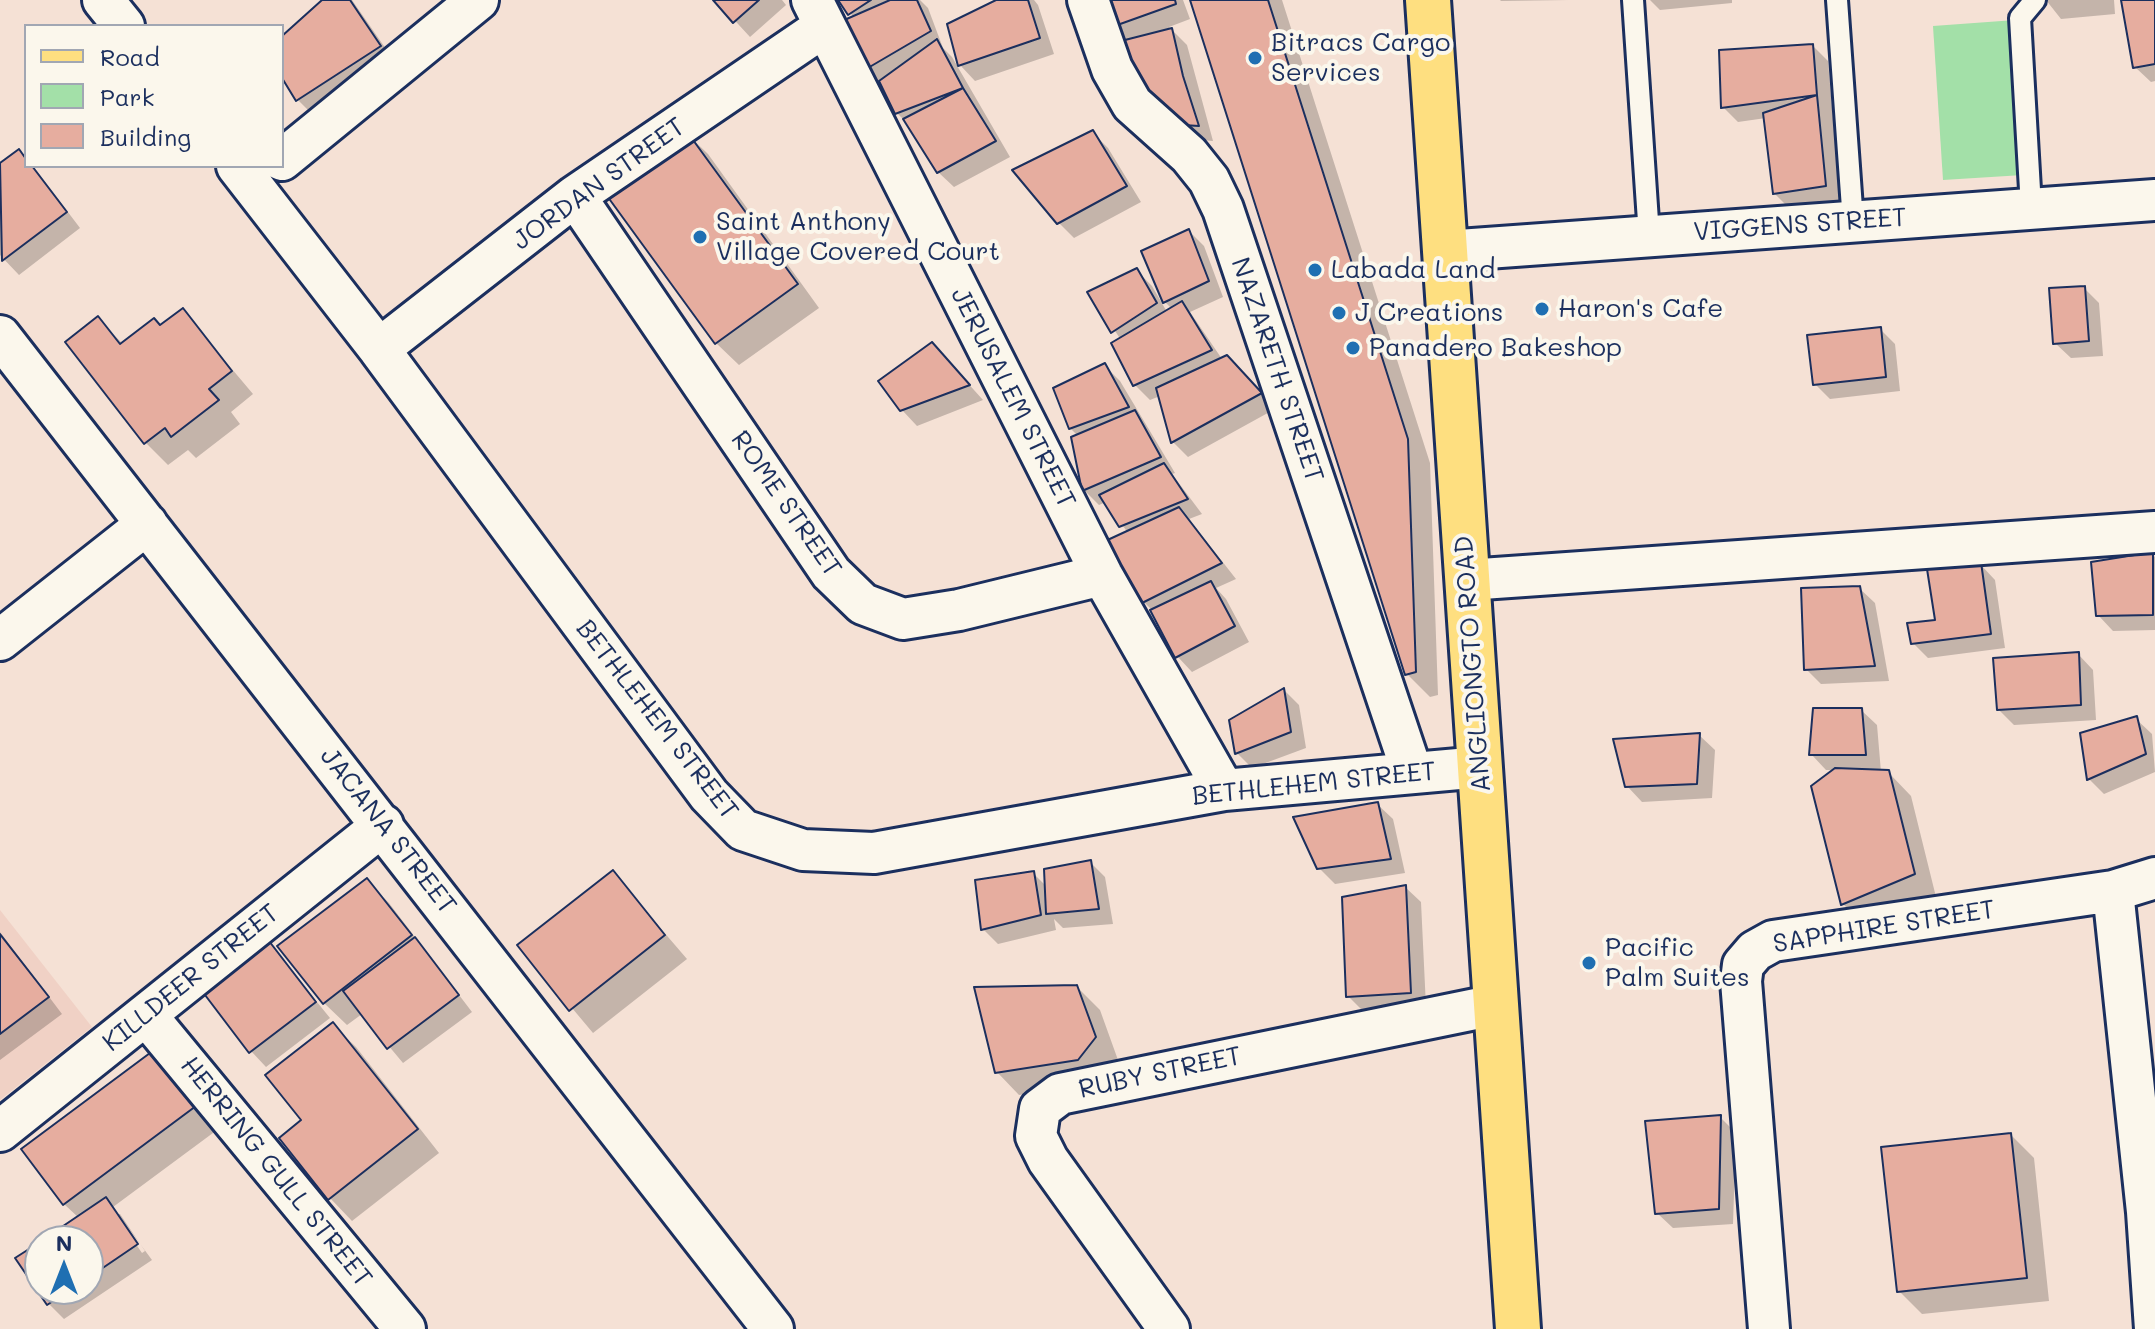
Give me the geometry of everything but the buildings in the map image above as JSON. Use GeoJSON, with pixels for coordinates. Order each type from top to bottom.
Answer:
{"type":"FeatureCollection","features":[{"type":"Feature","properties":{"kind":"main road","name":"ANGLIONGTO ROAD"},"geometry":{"type":"LineString","coordinates":[[1428,0],[1518,1329]]}},
{"type":"Feature","properties":{"kind":"street"},"geometry":{"type":"LineString","coordinates":[[284,151],[478,0]]}},
{"type":"Feature","properties":{"kind":"street","name":"NAZARETH STREET"},"geometry":{"type":"LineString","coordinates":[[1088,0],[1112,69],[1132,104],[1189,155],[1209,180],[1223,209],[1412,772]]}},
{"type":"Feature","properties":{"kind":"street","name":"JORDAN STREET"},"geometry":{"type":"LineString","coordinates":[[379,349],[818,13]]}},
{"type":"Feature","properties":{"kind":"street","name":"JERUSALEM STREET"},"geometry":{"type":"LineString","coordinates":[[818,13],[1102,575],[1224,790]]}},
{"type":"Feature","properties":{"kind":"street","name":"BETHLEHEM STREET"},"geometry":{"type":"LineString","coordinates":[[261,169],[379,349],[709,795],[743,830],[803,850],[874,853],[1224,790],[1481,767]]}},
{"type":"Feature","properties":{"kind":"street","name":"ROME STREET"},"geometry":{"type":"LineString","coordinates":[[575,196],[831,573],[863,604],[903,619],[959,610],[1102,575]]}},
{"type":"Feature","properties":{"kind":"street","name":"VIGGENS STREET"},"geometry":{"type":"LineString","coordinates":[[1445,251],[2155,200]]}},
{"type":"Feature","properties":{"kind":"street","name":"JACANA STREET"},"geometry":{"type":"LineString","coordinates":[[0,336],[773,1329]]}},
{"type":"Feature","properties":{"kind":"street"},"geometry":{"type":"LineString","coordinates":[[0,640],[147,524]]}},
{"type":"Feature","properties":{"kind":"street"},"geometry":{"type":"LineString","coordinates":[[1467,580],[2155,532]]}},
{"type":"Feature","properties":{"kind":"street","name":"KILLDEER STREET"},"geometry":{"type":"LineString","coordinates":[[0,1131],[383,825]]}},
{"type":"Feature","properties":{"kind":"street","name":"SAPPHIRE STREET"},"geometry":{"type":"LineString","coordinates":[[1769,1329],[1741,981],[1743,965],[1755,951],[1773,941],[2113,891],[2155,878]]}},
{"type":"Feature","properties":{"kind":"street"},"geometry":{"type":"LineString","coordinates":[[2113,891],[2151,1210],[2155,1329]]}},
{"type":"Feature","properties":{"kind":"street","name":"RUBY STREET"},"geometry":{"type":"LineString","coordinates":[[1169,1329],[1048,1160],[1036,1136],[1040,1109],[1060,1094],[1495,1005]]}},
{"type":"Feature","properties":{"kind":"street","name":"HERRING GULL STREET"},"geometry":{"type":"LineString","coordinates":[[146,1015],[405,1329]]}},
{"type":"Feature","properties":{"kind":"lane"},"geometry":{"type":"LineString","coordinates":[[1633,0],[1649,236]]}},
{"type":"Feature","properties":{"kind":"lane"},"geometry":{"type":"LineString","coordinates":[[1837,0],[1853,222]]}},
{"type":"Feature","properties":{"kind":"lane"},"geometry":{"type":"LineString","coordinates":[[2031,207],[2020,18],[2035,0]]}},
{"type":"Feature","properties":{"kind":"shaded area"},"geometry":{"type":"Polygon","coordinates":[[[0,910],[92,1027],[0,1100],[0,910]]]}},
{"type":"Feature","properties":{"kind":"green space"},"geometry":{"type":"Polygon","coordinates":[[[2029,19],[2039,174],[1943,180],[1933,26],[2029,19]]]}},
{"type":"Feature","properties":{"kind":"place","name":"Bitracs Cargo Services"},"geometry":{"type":"Point","coordinates":[1255,58]}},
{"type":"Feature","properties":{"kind":"place","name":"Saint Anthony Village Covered Court"},"geometry":{"type":"Point","coordinates":[700,237]}},
{"type":"Feature","properties":{"kind":"place","name":"Labada Land"},"geometry":{"type":"Point","coordinates":[1315,270]}},
{"type":"Feature","properties":{"kind":"place","name":"Haron's Cafe"},"geometry":{"type":"Point","coordinates":[1542,309]}},
{"type":"Feature","properties":{"kind":"place","name":"J Creations"},"geometry":{"type":"Point","coordinates":[1339,313]}},
{"type":"Feature","properties":{"kind":"place","name":"Panadero Bakeshop"},"geometry":{"type":"Point","coordinates":[1353,348]}},
{"type":"Feature","properties":{"kind":"place","name":"Pacific Palm Suites"},"geometry":{"type":"Point","coordinates":[1589,963]}}]}
